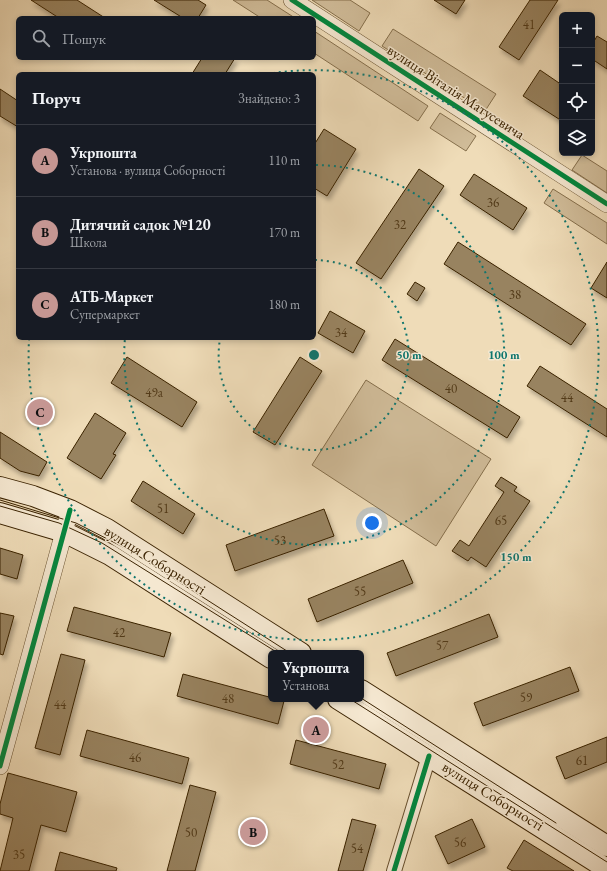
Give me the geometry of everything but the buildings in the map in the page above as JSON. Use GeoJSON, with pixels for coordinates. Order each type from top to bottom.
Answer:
{"type":"FeatureCollection","features":[{"type":"Feature","properties":{"kind":"main road","name":"вулиця Соборності"},"geometry":{"type":"LineString","coordinates":[[0,486],[33,496],[70,510],[107,529],[296,650]]}},
{"type":"Feature","properties":{"kind":"main road","name":"вулиця Соборності"},"geometry":{"type":"LineString","coordinates":[[0,513],[64,532],[110,556],[268,656]]}},
{"type":"Feature","properties":{"kind":"main road","name":"вулиця Соборності"},"geometry":{"type":"LineString","coordinates":[[364,692],[607,846]]}},
{"type":"Feature","properties":{"kind":"main road","name":"вулиця Соборності"},"geometry":{"type":"LineString","coordinates":[[343,702],[607,869]]}},
{"type":"Feature","properties":{"kind":"street","name":"вулиця Віталія Матусевича"},"geometry":{"type":"LineString","coordinates":[[292,0],[607,204]]}},
{"type":"Feature","properties":{"kind":"street"},"geometry":{"type":"LineString","coordinates":[[0,766],[70,510]]}},
{"type":"Feature","properties":{"kind":"street"},"geometry":{"type":"LineString","coordinates":[[394,871],[429,756]]}},
{"type":"Feature","properties":{"kind":"shaded area"},"geometry":{"type":"Polygon","coordinates":[[[233,0],[267,0],[292,16],[258,16],[233,0]]]}},
{"type":"Feature","properties":{"kind":"shaded area"},"geometry":{"type":"Polygon","coordinates":[[[312,0],[350,0],[370,13],[359,31],[312,0]]]}},
{"type":"Feature","properties":{"kind":"shaded area"},"geometry":{"type":"Polygon","coordinates":[[[393,29],[496,94],[485,111],[382,46],[393,29]]]}},
{"type":"Feature","properties":{"kind":"shaded area"},"geometry":{"type":"Polygon","coordinates":[[[316,32],[428,106],[418,121],[316,54],[316,32]]]}},
{"type":"Feature","properties":{"kind":"shaded area"},"geometry":{"type":"Polygon","coordinates":[[[440,113],[476,136],[466,151],[430,128],[440,113]]]}},
{"type":"Feature","properties":{"kind":"shaded area"},"geometry":{"type":"Polygon","coordinates":[[[581,156],[584,156],[607,171],[607,193],[572,170],[581,156]]]}},
{"type":"Feature","properties":{"kind":"shaded area"},"geometry":{"type":"Polygon","coordinates":[[[553,189],[607,223],[607,244],[544,203],[553,189]]]}},
{"type":"Feature","properties":{"kind":"shaded area"},"geometry":{"type":"Polygon","coordinates":[[[366,380],[491,459],[436,546],[312,465],[366,380]]]}},
{"type":"Feature","properties":{"kind":"tram line"},"geometry":{"type":"LineString","coordinates":[[0,500],[76,523],[129,550],[285,650]]}},
{"type":"Feature","properties":{"kind":"tram line"},"geometry":{"type":"LineString","coordinates":[[0,506],[59,523],[102,543],[273,650]]}},
{"type":"Feature","properties":{"kind":"tram line"},"geometry":{"type":"LineString","coordinates":[[364,700],[556,823]]}},
{"type":"Feature","properties":{"kind":"tram line"},"geometry":{"type":"LineString","coordinates":[[355,702],[607,862]]}},
{"type":"Feature","properties":{"kind":"cycle path"},"geometry":{"type":"LineString","coordinates":[[292,0],[607,204]]}},
{"type":"Feature","properties":{"kind":"cycle path"},"geometry":{"type":"LineString","coordinates":[[0,766],[70,510]]}},
{"type":"Feature","properties":{"kind":"cycle path"},"geometry":{"type":"LineString","coordinates":[[394,871],[429,756]]}},
{"type":"Feature","properties":{"kind":"place","name":"АТБ-Маркет"},"geometry":{"type":"Point","coordinates":[40,412]}},
{"type":"Feature","properties":{"kind":"place","name":"Укрпошта"},"geometry":{"type":"Point","coordinates":[316,730]}},
{"type":"Feature","properties":{"kind":"place","name":"Дитячий садок №120"},"geometry":{"type":"Point","coordinates":[253,832]}}]}
